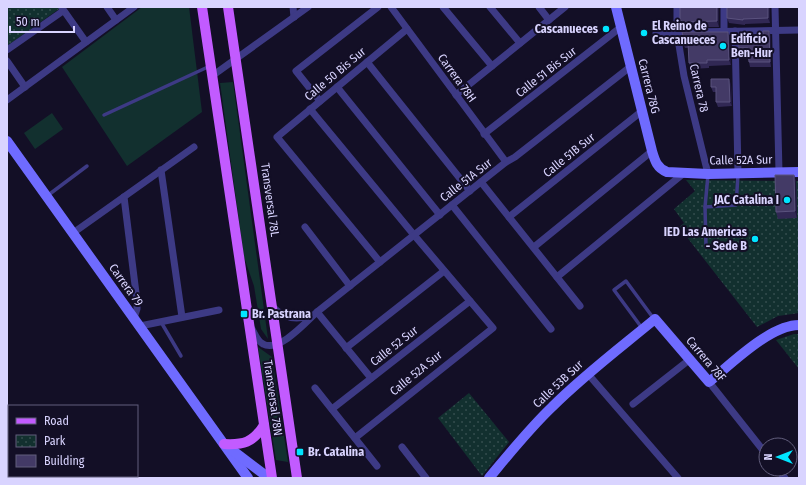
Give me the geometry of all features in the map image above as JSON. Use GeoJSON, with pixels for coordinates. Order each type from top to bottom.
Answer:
{"type":"FeatureCollection","features":[{"type":"Feature","properties":{"kind":"main road"},"geometry":{"type":"LineString","coordinates":[[202,7],[248,321]]}},
{"type":"Feature","properties":{"kind":"main road","name":"Transversal 78L"},"geometry":{"type":"LineString","coordinates":[[228,7],[278,344]]}},
{"type":"Feature","properties":{"kind":"main road","name":"Transversal 78N"},"geometry":{"type":"LineString","coordinates":[[248,321],[264,425],[270,478]]}},
{"type":"Feature","properties":{"kind":"main road","name":"Transversal 78N"},"geometry":{"type":"LineString","coordinates":[[278,344],[297,478]]}},
{"type":"Feature","properties":{"kind":"main road"},"geometry":{"type":"LineString","coordinates":[[224,444],[244,443],[255,437],[264,425]]}},
{"type":"Feature","properties":{"kind":"street"},"geometry":{"type":"LineString","coordinates":[[107,7],[116,20]]}},
{"type":"Feature","properties":{"kind":"street"},"geometry":{"type":"LineString","coordinates":[[7,100],[134,7]]}},
{"type":"Feature","properties":{"kind":"street"},"geometry":{"type":"LineString","coordinates":[[293,7],[294,17]]}},
{"type":"Feature","properties":{"kind":"street"},"geometry":{"type":"LineString","coordinates":[[212,76],[308,7]]}},
{"type":"Feature","properties":{"kind":"street"},"geometry":{"type":"LineString","coordinates":[[320,101],[296,71],[378,7]]}},
{"type":"Feature","properties":{"kind":"street","name":"Carrera 78H"},"geometry":{"type":"LineString","coordinates":[[391,7],[506,162]]}},
{"type":"Feature","properties":{"kind":"street"},"geometry":{"type":"LineString","coordinates":[[443,7],[492,66]]}},
{"type":"Feature","properties":{"kind":"street"},"geometry":{"type":"LineString","coordinates":[[490,7],[520,43]]}},
{"type":"Feature","properties":{"kind":"street"},"geometry":{"type":"LineString","coordinates":[[539,7],[550,20]]}},
{"type":"Feature","properties":{"kind":"street"},"geometry":{"type":"LineString","coordinates":[[456,95],[565,7]]}},
{"type":"Feature","properties":{"kind":"street","name":"Carrera 78G"},"geometry":{"type":"LineString","coordinates":[[616,7],[652,151],[656,164],[662,170]]}},
{"type":"Feature","properties":{"kind":"street","name":"Carrera 78"},"geometry":{"type":"LineString","coordinates":[[677,7],[677,32],[684,76],[708,174]]}},
{"type":"Feature","properties":{"kind":"street"},"geometry":{"type":"LineString","coordinates":[[724,7],[724,31]]}},
{"type":"Feature","properties":{"kind":"street"},"geometry":{"type":"LineString","coordinates":[[776,7],[779,172]]}},
{"type":"Feature","properties":{"kind":"street"},"geometry":{"type":"LineString","coordinates":[[7,50],[62,9],[86,42]]}},
{"type":"Feature","properties":{"kind":"street","name":"Calle 51 Bis Sur"},"geometry":{"type":"LineString","coordinates":[[484,134],[621,27]]}},
{"type":"Feature","properties":{"kind":"street","name":"Calle 50 Bis Sur"},"geometry":{"type":"LineString","coordinates":[[380,262],[277,137],[407,29]]}},
{"type":"Feature","properties":{"kind":"street"},"geometry":{"type":"LineString","coordinates":[[656,33],[799,30]]}},
{"type":"Feature","properties":{"kind":"street"},"geometry":{"type":"LineString","coordinates":[[735,31],[738,173]]}},
{"type":"Feature","properties":{"kind":"street"},"geometry":{"type":"LineString","coordinates":[[7,61],[24,87]]}},
{"type":"Feature","properties":{"kind":"street"},"geometry":{"type":"LineString","coordinates":[[367,62],[470,191]]}},
{"type":"Feature","properties":{"kind":"street","name":"Calle 51A Sur"},"geometry":{"type":"LineString","coordinates":[[278,344],[298,330],[317,312],[506,162],[515,157],[630,67]]}},
{"type":"Feature","properties":{"kind":"street"},"geometry":{"type":"LineString","coordinates":[[337,87],[440,215]]}},
{"type":"Feature","properties":{"kind":"street"},"geometry":{"type":"LineString","coordinates":[[310,109],[470,301]]}},
{"type":"Feature","properties":{"kind":"street","name":"Calle 51B Sur"},"geometry":{"type":"LineString","coordinates":[[509,216],[642,111]]}},
{"type":"Feature","properties":{"kind":"street","name":"Carrera 79"},"geometry":{"type":"LineString","coordinates":[[7,142],[248,478]]}},
{"type":"Feature","properties":{"kind":"street"},"geometry":{"type":"LineString","coordinates":[[73,233],[194,147]]}},
{"type":"Feature","properties":{"kind":"street"},"geometry":{"type":"LineString","coordinates":[[534,247],[652,151]]}},
{"type":"Feature","properties":{"kind":"street"},"geometry":{"type":"LineString","coordinates":[[161,170],[182,317]]}},
{"type":"Feature","properties":{"kind":"street","name":"Calle 52A Sur"},"geometry":{"type":"LineString","coordinates":[[662,170],[667,172],[708,174],[799,172]]}},
{"type":"Feature","properties":{"kind":"street"},"geometry":{"type":"LineString","coordinates":[[557,277],[684,173]]}},
{"type":"Feature","properties":{"kind":"street"},"geometry":{"type":"LineString","coordinates":[[481,182],[580,306]]}},
{"type":"Feature","properties":{"kind":"street"},"geometry":{"type":"LineString","coordinates":[[124,196],[138,301],[137,322],[161,322],[219,310]]}},
{"type":"Feature","properties":{"kind":"street"},"geometry":{"type":"LineString","coordinates":[[452,205],[551,329]]}},
{"type":"Feature","properties":{"kind":"street"},"geometry":{"type":"LineString","coordinates":[[305,227],[350,286]]}},
{"type":"Feature","properties":{"kind":"street"},"geometry":{"type":"LineString","coordinates":[[346,348],[444,271]]}},
{"type":"Feature","properties":{"kind":"street","name":"Calle 52A Sur"},"geometry":{"type":"LineString","coordinates":[[355,438],[493,328],[470,301]]}},
{"type":"Feature","properties":{"kind":"street","name":"Calle 52 Sur"},"geometry":{"type":"LineString","coordinates":[[332,409],[470,301]]}},
{"type":"Feature","properties":{"kind":"street","name":"Calle 51A Sur"},"geometry":{"type":"LineString","coordinates":[[272,306],[284,316],[295,318],[306,317],[317,312]]}},
{"type":"Feature","properties":{"kind":"street"},"geometry":{"type":"LineString","coordinates":[[317,312],[371,378]]}},
{"type":"Feature","properties":{"kind":"street","name":"Calle 53B Sur"},"geometry":{"type":"LineString","coordinates":[[488,478],[544,415],[588,374],[655,319]]}},
{"type":"Feature","properties":{"kind":"street","name":"Carrera 78F"},"geometry":{"type":"LineString","coordinates":[[655,319],[709,382],[758,444]]}},
{"type":"Feature","properties":{"kind":"street"},"geometry":{"type":"LineString","coordinates":[[248,321],[262,344],[270,346],[278,344]]}},
{"type":"Feature","properties":{"kind":"street"},"geometry":{"type":"LineString","coordinates":[[709,382],[771,333],[799,325]]}},
{"type":"Feature","properties":{"kind":"street"},"geometry":{"type":"LineString","coordinates":[[633,404],[689,360]]}},
{"type":"Feature","properties":{"kind":"street"},"geometry":{"type":"LineString","coordinates":[[588,374],[678,478]]}},
{"type":"Feature","properties":{"kind":"street"},"geometry":{"type":"LineString","coordinates":[[316,388],[377,466]]}},
{"type":"Feature","properties":{"kind":"street","name":"Carrera 79"},"geometry":{"type":"LineString","coordinates":[[224,444],[270,478]]}},
{"type":"Feature","properties":{"kind":"street"},"geometry":{"type":"LineString","coordinates":[[402,446],[426,478]]}},
{"type":"Feature","properties":{"kind":"lane"},"geometry":{"type":"LineString","coordinates":[[104,115],[211,65]]}},
{"type":"Feature","properties":{"kind":"lane"},"geometry":{"type":"LineString","coordinates":[[46,197],[87,166]]}},
{"type":"Feature","properties":{"kind":"lane"},"geometry":{"type":"LineString","coordinates":[[705,207],[736,205],[738,173]]}},
{"type":"Feature","properties":{"kind":"lane"},"geometry":{"type":"LineString","coordinates":[[706,247],[705,207],[708,174]]}},
{"type":"Feature","properties":{"kind":"lane","name":"Carrera 78F"},"geometry":{"type":"LineString","coordinates":[[643,329],[614,290],[626,281],[655,319]]}},
{"type":"Feature","properties":{"kind":"lane"},"geometry":{"type":"LineString","coordinates":[[161,322],[181,356]]}},
{"type":"Feature","properties":{"kind":"green space"},"geometry":{"type":"Polygon","coordinates":[[[7,7],[58,7],[59,9],[7,46],[7,7]]]}},
{"type":"Feature","properties":{"kind":"green space"},"geometry":{"type":"Polygon","coordinates":[[[142,7],[189,7],[202,112],[127,166],[62,67],[142,7]]]}},
{"type":"Feature","properties":{"kind":"green space"},"geometry":{"type":"Polygon","coordinates":[[[233,82],[268,339],[261,329],[254,286],[244,257],[220,83],[233,82]]]}},
{"type":"Feature","properties":{"kind":"green space"},"geometry":{"type":"Polygon","coordinates":[[[52,113],[63,129],[35,149],[24,133],[52,113]]]}},
{"type":"Feature","properties":{"kind":"green space"},"geometry":{"type":"Polygon","coordinates":[[[686,180],[798,181],[799,313],[778,316],[757,327],[679,227],[684,223],[674,209],[695,191],[686,180]]]}},
{"type":"Feature","properties":{"kind":"green space"},"geometry":{"type":"Polygon","coordinates":[[[794,334],[799,334],[799,369],[776,340],[794,334]]]}},
{"type":"Feature","properties":{"kind":"green space"},"geometry":{"type":"Polygon","coordinates":[[[258,347],[272,357],[288,462],[276,460],[258,347]]]}},
{"type":"Feature","properties":{"kind":"green space"},"geometry":{"type":"Polygon","coordinates":[[[469,393],[509,442],[482,476],[438,418],[469,393]]]}},
{"type":"Feature","properties":{"kind":"building"},"geometry":{"type":"Polygon","coordinates":[[[680,7],[717,7],[717,21],[682,22],[680,21],[680,7]]]}},
{"type":"Feature","properties":{"kind":"building"},"geometry":{"type":"Polygon","coordinates":[[[727,7],[768,7],[768,18],[743,20],[727,18],[727,7]]]}},
{"type":"Feature","properties":{"kind":"building"},"geometry":{"type":"Polygon","coordinates":[[[763,31],[769,31],[770,62],[749,62],[748,48],[739,48],[738,34],[747,34],[747,37],[763,36],[763,31]]]}},
{"type":"Feature","properties":{"kind":"building"},"geometry":{"type":"Polygon","coordinates":[[[682,32],[728,32],[729,60],[707,60],[707,63],[689,63],[688,42],[683,43],[681,36],[683,36],[682,32]]]}},
{"type":"Feature","properties":{"kind":"building"},"geometry":{"type":"Polygon","coordinates":[[[711,79],[729,79],[730,102],[716,102],[716,87],[711,87],[711,79]]]}},
{"type":"Feature","properties":{"kind":"building","name":"JAC Catalina I"},"geometry":{"type":"Polygon","coordinates":[[[775,175],[794,175],[795,211],[776,212],[775,175]]]}},
{"type":"Feature","properties":{"kind":"place","name":"Cascanueces"},"geometry":{"type":"Point","coordinates":[606,29]}},
{"type":"Feature","properties":{"kind":"place","name":"El Reino de Cascanueces"},"geometry":{"type":"Point","coordinates":[644,33]}},
{"type":"Feature","properties":{"kind":"place","name":"Edificio Ben-Hur"},"geometry":{"type":"Point","coordinates":[723,46]}},
{"type":"Feature","properties":{"kind":"place","name":"JAC Catalina I"},"geometry":{"type":"Point","coordinates":[787,200]}},
{"type":"Feature","properties":{"kind":"place","name":"IED Las Americas - Sede B"},"geometry":{"type":"Point","coordinates":[755,239]}},
{"type":"Feature","properties":{"kind":"place","name":"Br. Pastrana"},"geometry":{"type":"Point","coordinates":[244,314]}},
{"type":"Feature","properties":{"kind":"place","name":"Br. Catalina"},"geometry":{"type":"Point","coordinates":[300,452]}}]}
